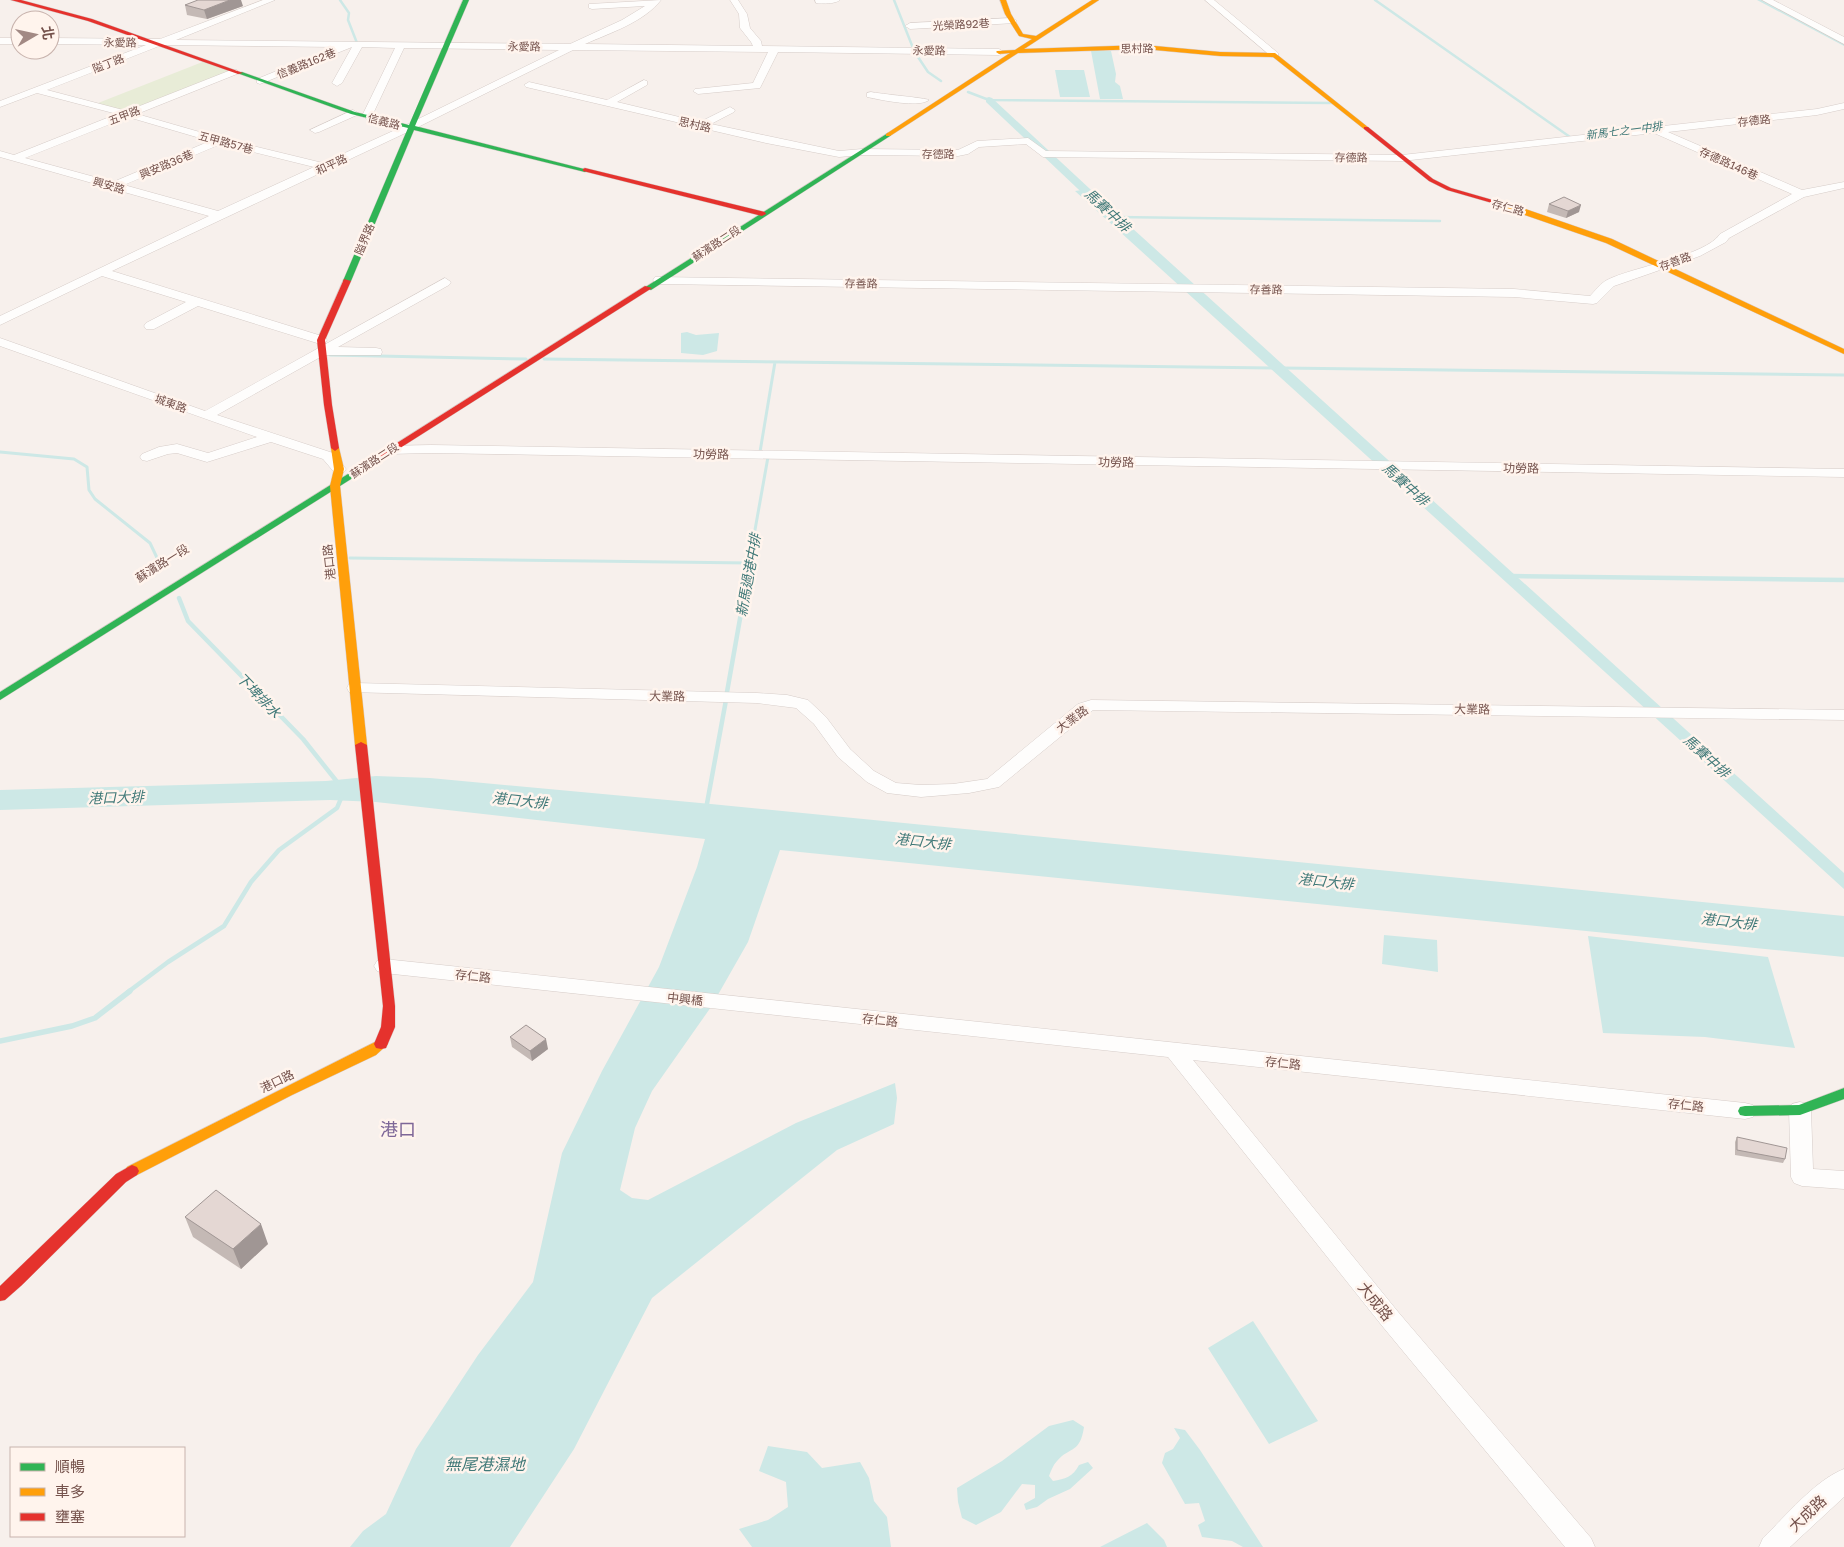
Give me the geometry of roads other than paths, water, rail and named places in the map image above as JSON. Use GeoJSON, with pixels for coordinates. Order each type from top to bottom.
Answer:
{"type":"FeatureCollection","features":[{"type":"Feature","properties":{"kind":"street","name":"信義路"},"geometry":{"type":"LineString","coordinates":[[14,0],[90,20],[159,43],[234,72],[353,112],[762,214]]}},
{"type":"Feature","properties":{"kind":"street","name":"隘丁路"},"geometry":{"type":"LineString","coordinates":[[0,104],[271,0]]}},
{"type":"Feature","properties":{"kind":"street","name":"隘界路"},"geometry":{"type":"LineString","coordinates":[[321,348],[396,166],[410,127],[466,0]]}},
{"type":"Feature","properties":{"kind":"street"},"geometry":{"type":"LineString","coordinates":[[734,0],[743,14],[745,28],[756,41],[758,48]]}},
{"type":"Feature","properties":{"kind":"street"},"geometry":{"type":"LineString","coordinates":[[820,1],[836,0]]}},
{"type":"Feature","properties":{"kind":"street"},"geometry":{"type":"LineString","coordinates":[[1003,0],[1012,21],[1021,35],[1037,38]]}},
{"type":"Feature","properties":{"kind":"street","name":"蘇濱路二段"},"geometry":{"type":"LineString","coordinates":[[334,486],[386,443],[659,280],[1018,52],[1083,0]]}},
{"type":"Feature","properties":{"kind":"street","name":"蘇濱路二段"},"geometry":{"type":"LineString","coordinates":[[733,220],[1025,36],[1096,0]]}},
{"type":"Feature","properties":{"kind":"street","name":"存仁路"},"geometry":{"type":"LineString","coordinates":[[1209,0],[1431,180],[1448,188],[1522,210],[1601,238],[1844,352]]}},
{"type":"Feature","properties":{"kind":"street"},"geometry":{"type":"LineString","coordinates":[[1766,0],[1844,41]]}},
{"type":"Feature","properties":{"kind":"street"},"geometry":{"type":"LineString","coordinates":[[592,6],[655,2]]}},
{"type":"Feature","properties":{"kind":"street","name":"和平路"},"geometry":{"type":"LineString","coordinates":[[0,321],[218,215],[410,127],[625,22],[655,2]]}},
{"type":"Feature","properties":{"kind":"street","name":"光榮路92巷"},"geometry":{"type":"LineString","coordinates":[[910,26],[1012,21]]}},
{"type":"Feature","properties":{"kind":"street","name":"永愛路"},"geometry":{"type":"LineString","coordinates":[[60,41],[999,52]]}},
{"type":"Feature","properties":{"kind":"street"},"geometry":{"type":"LineString","coordinates":[[337,83],[355,44]]}},
{"type":"Feature","properties":{"kind":"street","name":"信義路162巷"},"geometry":{"type":"LineString","coordinates":[[260,81],[355,44]]}},
{"type":"Feature","properties":{"kind":"street"},"geometry":{"type":"LineString","coordinates":[[367,116],[401,45]]}},
{"type":"Feature","properties":{"kind":"street","name":"思村路"},"geometry":{"type":"LineString","coordinates":[[999,52],[1144,47],[1220,54],[1275,55]]}},
{"type":"Feature","properties":{"kind":"street"},"geometry":{"type":"LineString","coordinates":[[698,91],[757,86],[775,48]]}},
{"type":"Feature","properties":{"kind":"street","name":"五甲路"},"geometry":{"type":"LineString","coordinates":[[15,158],[234,72]]}},
{"type":"Feature","properties":{"kind":"street"},"geometry":{"type":"LineString","coordinates":[[607,104],[644,83]]}},
{"type":"Feature","properties":{"kind":"street","name":"思村路"},"geometry":{"type":"LineString","coordinates":[[529,85],[766,140],[840,154],[862,152]]}},
{"type":"Feature","properties":{"kind":"street","name":"五甲路57巷"},"geometry":{"type":"LineString","coordinates":[[37,90],[220,141],[325,167]]}},
{"type":"Feature","properties":{"kind":"street"},"geometry":{"type":"LineString","coordinates":[[871,96],[901,100],[924,100]]}},
{"type":"Feature","properties":{"kind":"street","name":"存德路"},"geometry":{"type":"LineString","coordinates":[[862,152],[958,153],[964,152],[977,144],[1028,141],[1043,154],[1402,158],[1658,131],[1817,112],[1844,106]]}},
{"type":"Feature","properties":{"kind":"street"},"geometry":{"type":"LineString","coordinates":[[702,126],[730,110]]}},
{"type":"Feature","properties":{"kind":"street"},"geometry":{"type":"LineString","coordinates":[[316,130],[353,112]]}},
{"type":"Feature","properties":{"kind":"street","name":"存德路146巷"},"geometry":{"type":"LineString","coordinates":[[1658,131],[1801,194]]}},
{"type":"Feature","properties":{"kind":"street","name":"興安路36巷"},"geometry":{"type":"LineString","coordinates":[[113,186],[220,141]]}},
{"type":"Feature","properties":{"kind":"street","name":"興安路"},"geometry":{"type":"LineString","coordinates":[[0,154],[218,215]]}},
{"type":"Feature","properties":{"kind":"street","name":"存善路"},"geometry":{"type":"LineString","coordinates":[[659,280],[1514,293],[1593,300],[1610,283],[1696,254],[1722,240],[1724,236],[1801,194],[1844,186]]}},
{"type":"Feature","properties":{"kind":"street"},"geometry":{"type":"LineString","coordinates":[[101,272],[196,302],[321,348]]}},
{"type":"Feature","properties":{"kind":"street"},"geometry":{"type":"LineString","coordinates":[[206,416],[321,348],[445,282]]}},
{"type":"Feature","properties":{"kind":"street"},"geometry":{"type":"LineString","coordinates":[[150,326],[196,302]]}},
{"type":"Feature","properties":{"kind":"street","name":"城東路"},"geometry":{"type":"LineString","coordinates":[[0,342],[206,416],[328,456],[343,466]]}},
{"type":"Feature","properties":{"kind":"street"},"geometry":{"type":"LineString","coordinates":[[301,347],[376,352]]}},
{"type":"Feature","properties":{"kind":"street","name":"港口路"},"geometry":{"type":"LineString","coordinates":[[0,1295],[18,1281],[121,1178],[139,1166],[369,1052],[381,1044],[387,1031],[389,1020],[384,966],[334,486],[343,466],[328,405],[321,348]]}},
{"type":"Feature","properties":{"kind":"street"},"geometry":{"type":"LineString","coordinates":[[147,456],[167,448],[190,450],[207,458],[272,438]]}},
{"type":"Feature","properties":{"kind":"street","name":"功勞路"},"geometry":{"type":"LineString","coordinates":[[386,443],[440,449],[1844,473]]}},
{"type":"Feature","properties":{"kind":"street"},"geometry":{"type":"LineString","coordinates":[[323,478],[343,466]]}},
{"type":"Feature","properties":{"kind":"street"},"geometry":{"type":"LineString","coordinates":[[0,697],[334,486]]}},
{"type":"Feature","properties":{"kind":"street"},"geometry":{"type":"LineString","coordinates":[[83,629],[98,635]]}},
{"type":"Feature","properties":{"kind":"street","name":"大業路"},"geometry":{"type":"LineString","coordinates":[[355,688],[757,698],[801,703],[828,729],[844,753],[884,786],[900,790],[953,790],[974,788],[993,783],[1084,708],[1096,705],[1844,715]]}},
{"type":"Feature","properties":{"kind":"street","name":"存仁路"},"geometry":{"type":"LineString","coordinates":[[384,966],[533,987],[651,995]]}},
{"type":"Feature","properties":{"kind":"street","name":"中興橋"},"geometry":{"type":"LineString","coordinates":[[651,995],[720,1003]]}},
{"type":"Feature","properties":{"kind":"street","name":"存仁路"},"geometry":{"type":"LineString","coordinates":[[720,1003],[1745,1111],[1800,1110],[1844,1094]]}},
{"type":"Feature","properties":{"kind":"street","name":"大成路"},"geometry":{"type":"LineString","coordinates":[[1175,1052],[1398,1327],[1582,1547]]}},
{"type":"Feature","properties":{"kind":"street"},"geometry":{"type":"LineString","coordinates":[[1800,1110],[1802,1177],[1844,1180]]}},
{"type":"Feature","properties":{"kind":"street","name":"大成路"},"geometry":{"type":"LineString","coordinates":[[1772,1547],[1825,1496],[1844,1481]]}},
{"type":"Feature","properties":{"kind":"water"},"geometry":{"type":"Polygon","coordinates":[[[1091,51],[1111,51],[1116,74],[1115,82],[1120,86],[1123,99],[1100,99],[1091,51]]]}},
{"type":"Feature","properties":{"kind":"water"},"geometry":{"type":"Polygon","coordinates":[[[1055,70],[1084,70],[1090,97],[1060,97],[1055,70]]]}},
{"type":"Feature","properties":{"kind":"water"},"geometry":{"type":"Polygon","coordinates":[[[1089,189],[1844,873],[1844,889],[1075,191],[1089,189]]]}},
{"type":"Feature","properties":{"kind":"water"},"geometry":{"type":"Polygon","coordinates":[[[687,332],[696,335],[719,333],[717,351],[703,355],[681,353],[681,333],[687,332]]]}},
{"type":"Feature","properties":{"kind":"water"},"geometry":{"type":"Polygon","coordinates":[[[376,776],[430,778],[711,804],[1844,916],[1844,957],[780,850],[748,942],[711,1007],[652,1091],[635,1128],[620,1190],[632,1198],[648,1200],[796,1123],[895,1083],[897,1098],[894,1124],[837,1150],[652,1298],[574,1449],[510,1547],[350,1547],[363,1531],[386,1514],[416,1449],[478,1355],[533,1282],[562,1153],[602,1071],[659,967],[697,867],[705,839],[376,802],[330,800],[0,810],[0,790],[326,781],[376,776]]]}},
{"type":"Feature","properties":{"kind":"water"},"geometry":{"type":"Polygon","coordinates":[[[1384,935],[1437,940],[1438,972],[1382,964],[1384,935]]]}},
{"type":"Feature","properties":{"kind":"water"},"geometry":{"type":"Polygon","coordinates":[[[1588,936],[1768,957],[1795,1048],[1705,1037],[1603,1033],[1588,936]]]}},
{"type":"Feature","properties":{"kind":"water"},"geometry":{"type":"Polygon","coordinates":[[[1253,1321],[1318,1421],[1269,1444],[1208,1348],[1253,1321]]]}},
{"type":"Feature","properties":{"kind":"water"},"geometry":{"type":"Polygon","coordinates":[[[1073,1420],[1084,1427],[1080,1442],[1057,1461],[1049,1476],[1053,1481],[1065,1478],[1071,1475],[1079,1465],[1088,1462],[1093,1468],[1070,1489],[1048,1499],[1037,1507],[1026,1510],[1024,1504],[1035,1498],[1035,1485],[1022,1484],[1001,1512],[976,1525],[962,1518],[957,1488],[1002,1461],[1049,1426],[1073,1420]]]}},
{"type":"Feature","properties":{"kind":"water"},"geometry":{"type":"Polygon","coordinates":[[[1174,1428],[1185,1430],[1200,1450],[1263,1547],[1243,1547],[1232,1541],[1202,1537],[1198,1525],[1205,1521],[1199,1503],[1185,1504],[1162,1463],[1165,1453],[1173,1449],[1180,1438],[1174,1428]]]}},
{"type":"Feature","properties":{"kind":"water"},"geometry":{"type":"Polygon","coordinates":[[[768,1446],[807,1452],[822,1468],[860,1462],[869,1478],[874,1501],[887,1517],[891,1547],[752,1547],[739,1529],[768,1520],[788,1507],[786,1482],[759,1471],[768,1446]]]}},
{"type":"Feature","properties":{"kind":"water"},"geometry":{"type":"Polygon","coordinates":[[[1147,1523],[1164,1540],[1167,1547],[1100,1547],[1147,1523]]]}},
{"type":"Feature","properties":{"kind":"waterway"},"geometry":{"type":"LineString","coordinates":[[340,0],[349,13],[348,20],[357,43]]}},
{"type":"Feature","properties":{"kind":"waterway"},"geometry":{"type":"LineString","coordinates":[[894,0],[913,48]]}},
{"type":"Feature","properties":{"kind":"waterway"},"geometry":{"type":"LineString","coordinates":[[1375,0],[1570,137]]}},
{"type":"Feature","properties":{"kind":"waterway"},"geometry":{"type":"LineString","coordinates":[[1761,0],[1844,43]]}},
{"type":"Feature","properties":{"kind":"waterway"},"geometry":{"type":"LineString","coordinates":[[914,51],[928,72],[941,81]]}},
{"type":"Feature","properties":{"kind":"waterway"},"geometry":{"type":"LineString","coordinates":[[968,92],[989,100],[1332,103]]}},
{"type":"Feature","properties":{"kind":"waterway","name":"馬賽中排"},"geometry":{"type":"LineString","coordinates":[[989,100],[1100,204]]}},
{"type":"Feature","properties":{"kind":"waterway"},"geometry":{"type":"LineString","coordinates":[[1116,217],[1440,221]]}},
{"type":"Feature","properties":{"kind":"waterway"},"geometry":{"type":"LineString","coordinates":[[330,355],[526,359]]}},
{"type":"Feature","properties":{"kind":"waterway"},"geometry":{"type":"LineString","coordinates":[[544,359],[1274,368]]}},
{"type":"Feature","properties":{"kind":"waterway","name":"新馬過港中排"},"geometry":{"type":"LineString","coordinates":[[760,452],[775,362]]}},
{"type":"Feature","properties":{"kind":"waterway"},"geometry":{"type":"LineString","coordinates":[[1282,368],[1844,375]]}},
{"type":"Feature","properties":{"kind":"waterway","name":"下埤排水"},"geometry":{"type":"LineString","coordinates":[[0,452],[74,459],[87,467],[89,490],[95,499],[150,543],[159,562]]}},
{"type":"Feature","properties":{"kind":"waterway","name":"新馬過港中排"},"geometry":{"type":"LineString","coordinates":[[748,569],[768,457]]}},
{"type":"Feature","properties":{"kind":"waterway"},"geometry":{"type":"LineString","coordinates":[[350,558],[749,563]]}},
{"type":"Feature","properties":{"kind":"waterway","name":"新馬過港中排"},"geometry":{"type":"LineString","coordinates":[[727,692],[749,568]]}},
{"type":"Feature","properties":{"kind":"waterway"},"geometry":{"type":"LineString","coordinates":[[1512,576],[1844,580]]}},
{"type":"Feature","properties":{"kind":"waterway","name":"下埤排水"},"geometry":{"type":"LineString","coordinates":[[179,598],[188,621],[303,739],[338,783]]}},
{"type":"Feature","properties":{"kind":"waterway","name":"新馬過港中排"},"geometry":{"type":"LineString","coordinates":[[706,809],[726,700]]}},
{"type":"Feature","properties":{"kind":"waterway"},"geometry":{"type":"LineString","coordinates":[[128,992],[168,962],[224,926],[251,882],[279,850],[337,808],[342,796]]}},
{"type":"Feature","properties":{"kind":"waterway"},"geometry":{"type":"LineString","coordinates":[[0,1041],[72,1026],[95,1018],[130,991]]}},
{"type":"Feature","properties":{"kind":"district","name":"港口"},"geometry":{"type":"Point","coordinates":[398,1129]}},
{"type":"Feature","properties":{"kind":"water label","name":"新馬七之一中排"},"geometry":{"type":"Point","coordinates":[1624,130]}},
{"type":"Feature","properties":{"kind":"water label","name":"港口大排"},"geometry":{"type":"Point","coordinates":[116,797]}},
{"type":"Feature","properties":{"kind":"water label","name":"港口大排"},"geometry":{"type":"Point","coordinates":[520,800]}},
{"type":"Feature","properties":{"kind":"water label","name":"港口大排"},"geometry":{"type":"Point","coordinates":[923,841]}},
{"type":"Feature","properties":{"kind":"water label","name":"港口大排"},"geometry":{"type":"Point","coordinates":[1326,881]}},
{"type":"Feature","properties":{"kind":"water label","name":"港口大排"},"geometry":{"type":"Point","coordinates":[1729,921]}},
{"type":"Feature","properties":{"kind":"water label","name":"無尾港濕地"},"geometry":{"type":"Point","coordinates":[485,1464]}}]}
